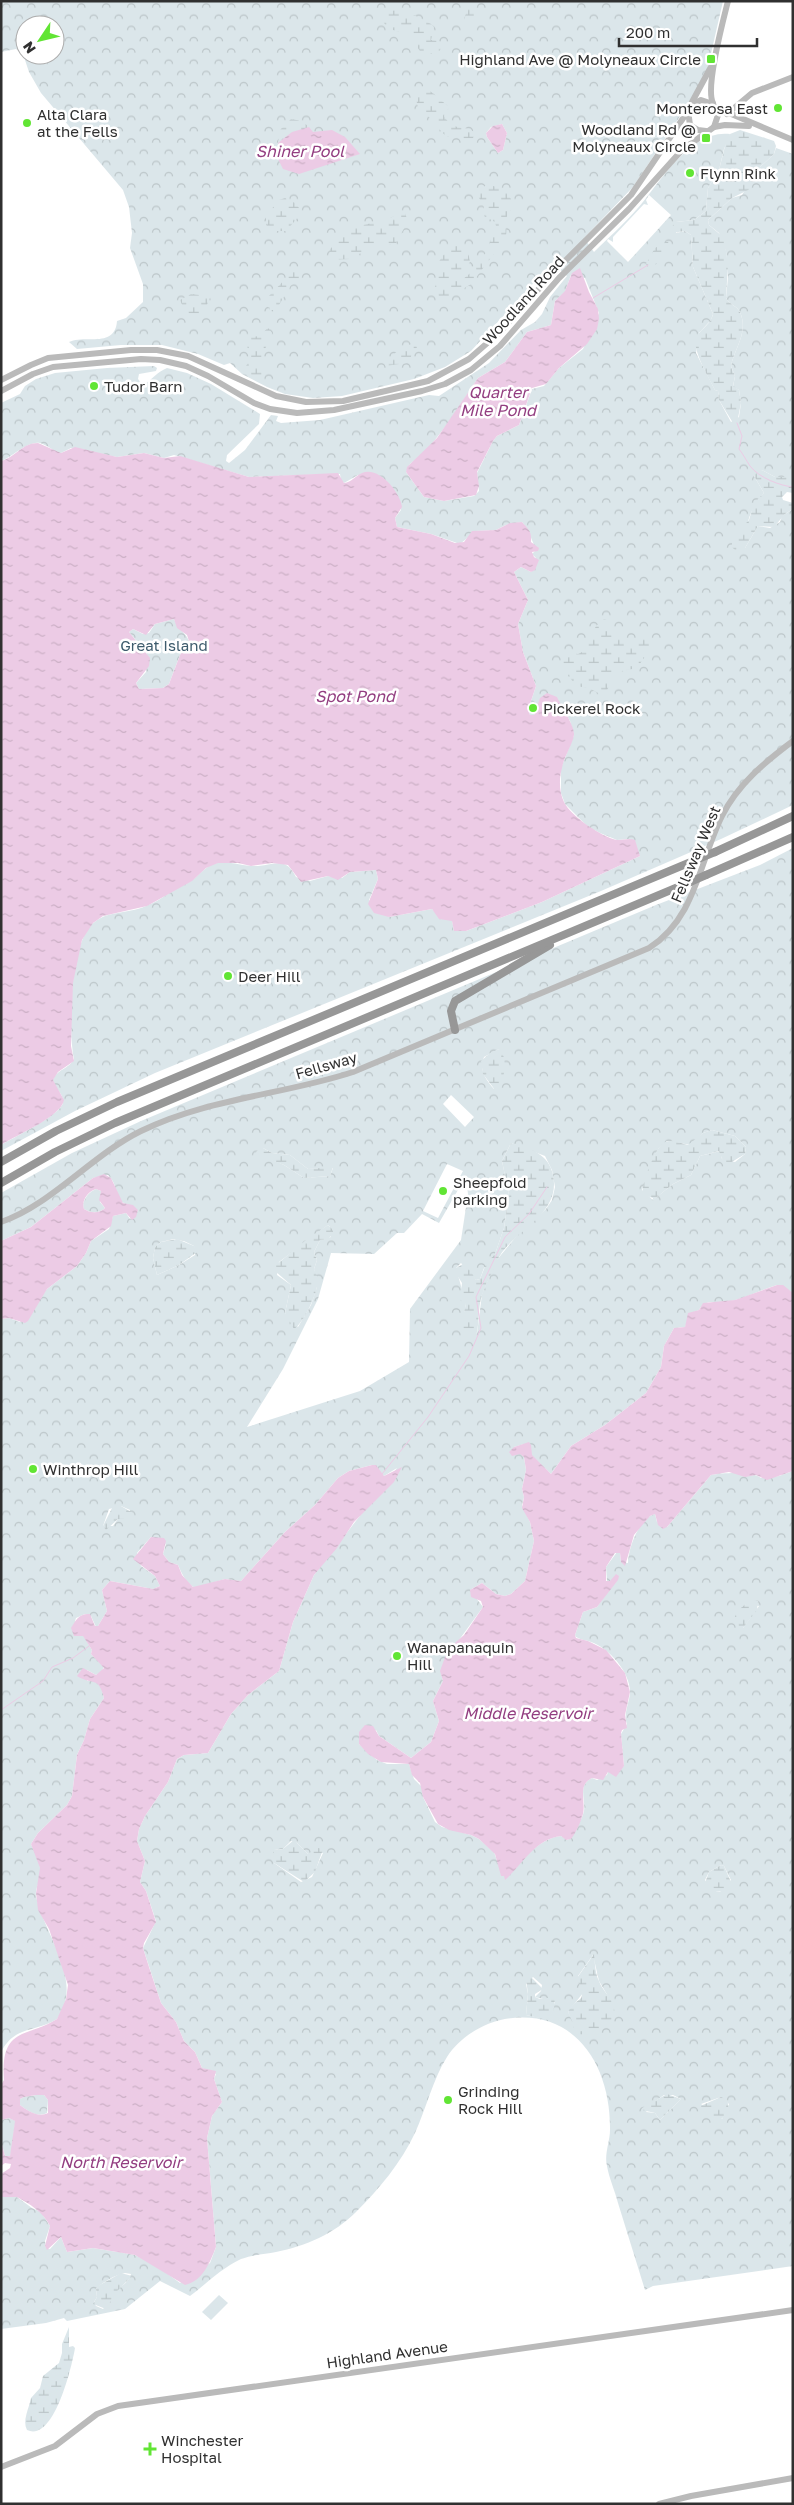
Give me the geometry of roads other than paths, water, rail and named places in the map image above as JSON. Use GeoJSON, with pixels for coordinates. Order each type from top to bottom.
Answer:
{"type":"FeatureCollection","features":[{"type":"Feature","properties":{"kind":"highway"},"geometry":{"type":"LineString","coordinates":[[1,1162],[64,1127],[125,1098],[698,860],[793,816]]}},
{"type":"Feature","properties":{"kind":"highway"},"geometry":{"type":"LineString","coordinates":[[1,1183],[54,1152],[115,1123],[567,934],[793,837]]}},
{"type":"Feature","properties":{"kind":"highway"},"geometry":{"type":"LineString","coordinates":[[455,1030],[451,1011],[455,1001],[567,934]]}},
{"type":"Feature","properties":{"kind":"main road"},"geometry":{"type":"LineString","coordinates":[[711,129],[718,119],[710,95],[716,54],[728,1]]}},
{"type":"Feature","properties":{"kind":"main road"},"geometry":{"type":"LineString","coordinates":[[716,54],[689,108],[688,121],[694,128],[711,129],[738,124],[760,128]]}},
{"type":"Feature","properties":{"kind":"main road"},"geometry":{"type":"LineString","coordinates":[[727,114],[752,93],[793,77]]}},
{"type":"Feature","properties":{"kind":"main road"},"geometry":{"type":"LineString","coordinates":[[689,108],[701,100],[727,114],[793,140]]}},
{"type":"Feature","properties":{"kind":"main road","name":"Woodland Road"},"geometry":{"type":"LineString","coordinates":[[1,380],[31,364],[48,358],[131,350],[157,350],[180,354],[276,396],[313,403],[343,401],[410,387],[436,378],[456,368],[501,332],[574,252],[636,189],[689,108]]}},
{"type":"Feature","properties":{"kind":"main road","name":"Woodland Road"},"geometry":{"type":"LineString","coordinates":[[1,391],[30,375],[50,368],[141,359],[160,360],[186,366],[270,409],[313,413],[422,392],[462,375],[500,346],[541,298],[629,209],[682,150],[711,129]]}},
{"type":"Feature","properties":{"kind":"main road"},"geometry":{"type":"LineString","coordinates":[[574,252],[579,258]]}},
{"type":"Feature","properties":{"kind":"main road"},"geometry":{"type":"LineString","coordinates":[[229,389],[236,377]]}},
{"type":"Feature","properties":{"kind":"main road"},"geometry":{"type":"LineString","coordinates":[[313,403],[313,413]]}},
{"type":"Feature","properties":{"kind":"main road","name":"Fellsway West"},"geometry":{"type":"LineString","coordinates":[[665,936],[687,906],[722,816],[736,795],[764,764],[793,741]]}},
{"type":"Feature","properties":{"kind":"main road","name":"Fellsway"},"geometry":{"type":"LineString","coordinates":[[1,1222],[31,1208],[114,1147],[159,1123],[185,1113],[221,1103],[332,1079],[638,954],[665,936]]}},
{"type":"Feature","properties":{"kind":"main road","name":"Highland Avenue"},"geometry":{"type":"LineString","coordinates":[[1,2467],[55,2446],[97,2414],[118,2406],[793,2310]]}},
{"type":"Feature","properties":{"kind":"main road"},"geometry":{"type":"LineString","coordinates":[[660,2504],[691,2496],[793,2478]]}},
{"type":"Feature","properties":{"kind":"water"},"geometry":{"type":"Polygon","coordinates":[[[502,124],[507,133],[503,150],[498,153],[486,133],[493,126],[502,124]]]}},
{"type":"Feature","properties":{"kind":"water","name":"Shiner Pool"},"geometry":{"type":"Polygon","coordinates":[[[309,127],[313,132],[332,130],[345,137],[360,154],[299,174],[283,169],[278,159],[278,143],[292,132],[309,127]]]}},
{"type":"Feature","properties":{"kind":"water","name":"Quarter Mile Pond"},"geometry":{"type":"Polygon","coordinates":[[[580,268],[598,309],[599,319],[597,329],[587,344],[559,368],[546,384],[532,388],[519,425],[497,436],[493,441],[477,472],[479,486],[476,495],[444,501],[424,497],[406,472],[407,467],[437,438],[478,378],[505,362],[527,332],[551,325],[555,301],[565,291],[572,273],[580,268]]]}},
{"type":"Feature","properties":{"kind":"water","name":"Spot Pond"},"geometry":{"type":"Polygon","coordinates":[[[38,443],[61,453],[75,447],[117,457],[144,453],[164,458],[180,456],[249,477],[338,473],[344,483],[362,473],[375,473],[388,482],[400,501],[402,507],[395,518],[397,527],[431,534],[455,543],[464,542],[472,531],[496,530],[510,523],[522,522],[530,533],[531,542],[539,548],[538,551],[532,552],[534,557],[539,560],[535,570],[531,572],[521,567],[514,572],[528,600],[518,624],[523,652],[536,686],[528,710],[530,715],[534,715],[540,698],[547,693],[557,697],[574,731],[572,743],[560,776],[560,789],[564,802],[579,819],[607,837],[616,840],[635,840],[640,856],[542,902],[466,931],[454,931],[452,921],[439,919],[432,909],[389,917],[374,913],[368,904],[378,879],[376,870],[350,872],[338,880],[328,876],[301,882],[288,865],[272,863],[251,866],[238,863],[218,863],[206,868],[192,881],[147,906],[103,916],[93,923],[82,940],[73,983],[71,1046],[74,1061],[58,1072],[53,1080],[64,1100],[55,1113],[47,1119],[1,1145],[1,461],[32,444],[38,443]],[[174,619],[155,624],[146,635],[133,629],[129,632],[150,658],[149,666],[136,683],[139,689],[163,688],[169,684],[180,655],[189,641],[187,635],[177,628],[174,619]]]}},
{"type":"Feature","properties":{"kind":"water"},"geometry":{"type":"Polygon","coordinates":[[[104,1174],[111,1178],[123,1203],[133,1205],[138,1210],[136,1217],[132,1220],[126,1213],[113,1216],[111,1226],[91,1241],[86,1253],[77,1266],[47,1289],[28,1321],[25,1323],[9,1318],[1,1319],[1,1241],[31,1227],[93,1178],[104,1174]],[[96,1189],[88,1194],[83,1203],[84,1209],[95,1212],[105,1208],[99,1200],[101,1191],[96,1189]]]}},
{"type":"Feature","properties":{"kind":"water","name":"Middle Reservoir"},"geometry":{"type":"Polygon","coordinates":[[[777,1285],[783,1285],[793,1293],[793,1471],[767,1480],[756,1475],[745,1477],[729,1472],[711,1475],[667,1527],[663,1529],[658,1525],[655,1514],[650,1516],[634,1535],[625,1566],[621,1562],[620,1553],[615,1553],[606,1567],[606,1581],[610,1581],[616,1574],[619,1576],[618,1580],[597,1607],[583,1612],[575,1635],[576,1638],[588,1641],[606,1650],[625,1673],[630,1692],[625,1715],[627,1728],[622,1730],[621,1733],[624,1766],[616,1777],[608,1772],[603,1780],[592,1778],[587,1781],[583,1789],[583,1814],[571,1839],[566,1840],[561,1836],[544,1842],[536,1847],[505,1880],[504,1876],[501,1876],[495,1854],[479,1839],[471,1835],[449,1830],[438,1824],[423,1797],[420,1783],[412,1775],[409,1764],[381,1762],[368,1754],[359,1744],[359,1732],[365,1725],[373,1726],[379,1736],[411,1758],[431,1742],[439,1721],[433,1701],[443,1681],[440,1671],[448,1649],[464,1635],[483,1607],[481,1601],[471,1597],[470,1590],[482,1583],[496,1594],[505,1596],[511,1594],[525,1581],[534,1541],[530,1522],[522,1508],[524,1497],[522,1489],[526,1470],[524,1457],[520,1454],[512,1456],[509,1452],[514,1447],[529,1442],[532,1455],[551,1474],[571,1446],[605,1425],[646,1393],[661,1367],[664,1346],[674,1328],[685,1327],[688,1313],[699,1310],[703,1303],[735,1300],[777,1285]]]}},
{"type":"Feature","properties":{"kind":"water","name":"North Reservoir"},"geometry":{"type":"Polygon","coordinates":[[[376,1465],[384,1476],[402,1467],[394,1482],[354,1522],[337,1548],[314,1575],[293,1622],[279,1671],[248,1695],[231,1714],[208,1753],[184,1755],[177,1759],[168,1782],[145,1816],[139,1829],[137,1841],[145,1861],[140,1882],[146,1891],[156,1922],[143,1948],[161,2003],[176,2022],[184,2041],[195,2052],[202,2068],[216,2071],[214,2079],[222,2102],[212,2116],[207,2138],[216,2247],[201,2275],[185,2285],[135,2255],[93,2248],[67,2252],[61,2237],[47,2250],[45,2246],[50,2226],[44,2217],[17,2197],[1,2197],[1,2174],[10,2168],[11,2164],[5,2163],[1,2166],[1,2141],[5,2156],[10,2156],[15,2121],[9,2118],[1,2120],[1,2085],[4,2080],[6,2050],[11,2042],[26,2032],[57,2019],[66,1999],[68,1985],[49,1929],[38,1910],[36,1893],[40,1868],[31,1844],[38,1833],[67,1805],[72,1796],[77,1755],[90,1719],[104,1698],[100,1686],[77,1676],[83,1668],[96,1675],[104,1668],[91,1654],[92,1650],[83,1636],[74,1636],[71,1628],[78,1618],[86,1614],[90,1614],[95,1626],[98,1626],[107,1611],[102,1590],[110,1581],[153,1589],[160,1586],[155,1576],[133,1559],[151,1537],[164,1538],[166,1541],[163,1554],[169,1562],[178,1565],[182,1575],[193,1587],[225,1579],[241,1581],[285,1532],[315,1505],[338,1478],[349,1471],[376,1465]],[[44,2095],[24,2097],[20,2099],[20,2105],[37,2114],[48,2113],[48,2100],[44,2095]]]}},
{"type":"Feature","properties":{"kind":"waterway"},"geometry":{"type":"LineString","coordinates":[[593,298],[648,265]]}},
{"type":"Feature","properties":{"kind":"waterway"},"geometry":{"type":"LineString","coordinates":[[737,423],[742,436],[739,449],[750,466],[770,481],[793,487]]}},
{"type":"Feature","properties":{"kind":"waterway"},"geometry":{"type":"LineString","coordinates":[[382,1474],[428,1417],[469,1356],[481,1328],[476,1297],[505,1237],[529,1214],[547,1187]]}},
{"type":"Feature","properties":{"kind":"waterway"},"geometry":{"type":"LineString","coordinates":[[1,1710],[43,1681],[52,1667],[73,1658],[89,1646]]}},
{"type":"Feature","properties":{"kind":"place","name":"Highland Ave @ Molyneaux Circle"},"geometry":{"type":"Point","coordinates":[711,59]}},
{"type":"Feature","properties":{"kind":"place","name":"Monterosa East"},"geometry":{"type":"Point","coordinates":[778,108]}},
{"type":"Feature","properties":{"kind":"place","name":"Alta Clara at the Fells"},"geometry":{"type":"Point","coordinates":[27,123]}},
{"type":"Feature","properties":{"kind":"place","name":"Woodland Rd @ Molyneaux Circle"},"geometry":{"type":"Point","coordinates":[706,138]}},
{"type":"Feature","properties":{"kind":"place","name":"Flynn Rink"},"geometry":{"type":"Point","coordinates":[690,173]}},
{"type":"Feature","properties":{"kind":"place","name":"Tudor Barn"},"geometry":{"type":"Point","coordinates":[94,386]}},
{"type":"Feature","properties":{"kind":"place","name":"Pickerel Rock"},"geometry":{"type":"Point","coordinates":[533,708]}},
{"type":"Feature","properties":{"kind":"place","name":"Deer Hill"},"geometry":{"type":"Point","coordinates":[228,976]}},
{"type":"Feature","properties":{"kind":"place","name":"Sheepfold parking"},"geometry":{"type":"Point","coordinates":[443,1191]}},
{"type":"Feature","properties":{"kind":"place","name":"Winthrop Hill"},"geometry":{"type":"Point","coordinates":[33,1469]}},
{"type":"Feature","properties":{"kind":"place","name":"Wanapanaquin Hill"},"geometry":{"type":"Point","coordinates":[397,1656]}},
{"type":"Feature","properties":{"kind":"place","name":"Grinding Rock Hill"},"geometry":{"type":"Point","coordinates":[448,2100]}},
{"type":"Feature","properties":{"kind":"place","name":"Winchester Hospital"},"geometry":{"type":"Point","coordinates":[150,2449]}},
{"type":"Feature","properties":{"kind":"park label","name":"Great Island"},"geometry":{"type":"Point","coordinates":[164,645]}}]}
